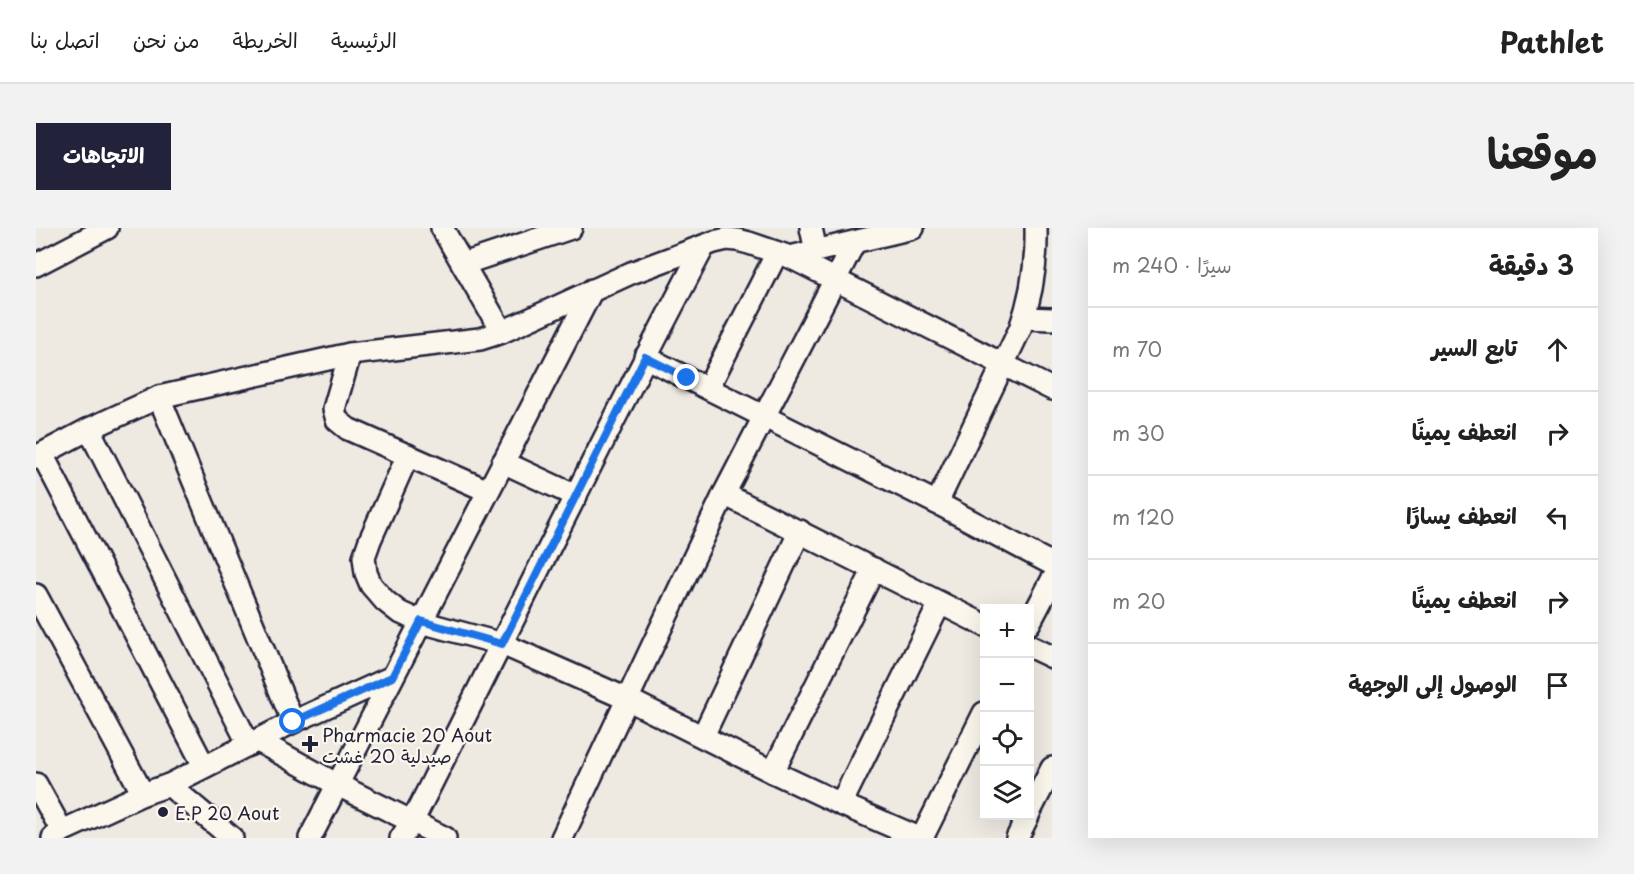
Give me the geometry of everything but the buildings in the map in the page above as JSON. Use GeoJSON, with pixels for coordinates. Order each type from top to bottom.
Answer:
{"type":"FeatureCollection","features":[{"type":"Feature","properties":{"kind":"street"},"geometry":{"type":"LineString","coordinates":[[36,265],[107,228]]}},
{"type":"Feature","properties":{"kind":"street"},"geometry":{"type":"LineString","coordinates":[[442,228],[502,332]]}},
{"type":"Feature","properties":{"kind":"street"},"geometry":{"type":"LineString","coordinates":[[463,264],[571,228]]}},
{"type":"Feature","properties":{"kind":"street"},"geometry":{"type":"LineString","coordinates":[[811,228],[816,251]]}},
{"type":"Feature","properties":{"kind":"street"},"geometry":{"type":"LineString","coordinates":[[784,255],[816,251],[913,228]]}},
{"type":"Feature","properties":{"kind":"street"},"geometry":{"type":"LineString","coordinates":[[937,503],[1004,365],[1024,318],[1044,258],[1036,228]]}},
{"type":"Feature","properties":{"kind":"street"},"geometry":{"type":"LineString","coordinates":[[204,766],[39,456],[89,429],[159,397],[350,354],[480,339],[502,332],[631,273],[727,239],[749,243],[784,255],[1052,389]]}},
{"type":"Feature","properties":{"kind":"street"},"geometry":{"type":"LineString","coordinates":[[562,838],[724,494],[854,243]]}},
{"type":"Feature","properties":{"kind":"street"},"geometry":{"type":"LineString","coordinates":[[406,830],[502,644],[645,357],[704,246]]}},
{"type":"Feature","properties":{"kind":"street"},"geometry":{"type":"LineString","coordinates":[[708,388],[784,255]]}},
{"type":"Feature","properties":{"kind":"street"},"geometry":{"type":"LineString","coordinates":[[310,838],[592,290]]}},
{"type":"Feature","properties":{"kind":"street"},"geometry":{"type":"LineString","coordinates":[[1024,318],[1052,319]]}},
{"type":"Feature","properties":{"kind":"street"},"geometry":{"type":"LineString","coordinates":[[350,354],[334,409],[337,420],[348,429],[488,491]]}},
{"type":"Feature","properties":{"kind":"street"},"geometry":{"type":"LineString","coordinates":[[645,357],[937,503],[1052,564]]}},
{"type":"Feature","properties":{"kind":"street"},"geometry":{"type":"LineString","coordinates":[[159,397],[293,722]]}},
{"type":"Feature","properties":{"kind":"street"},"geometry":{"type":"LineString","coordinates":[[89,429],[253,743],[338,785],[406,830],[445,838]]}},
{"type":"Feature","properties":{"kind":"street"},"geometry":{"type":"LineString","coordinates":[[408,455],[364,557],[366,573],[371,585],[399,612],[421,621],[502,644],[627,699],[773,772],[920,838],[980,721]]}},
{"type":"Feature","properties":{"kind":"street"},"geometry":{"type":"LineString","coordinates":[[503,462],[576,496]]}},
{"type":"Feature","properties":{"kind":"street"},"geometry":{"type":"LineString","coordinates":[[724,494],[980,623]]}},
{"type":"Feature","properties":{"kind":"street"},"geometry":{"type":"LineString","coordinates":[[703,736],[800,531]]}},
{"type":"Feature","properties":{"kind":"street"},"geometry":{"type":"LineString","coordinates":[[773,772],[874,569]]}},
{"type":"Feature","properties":{"kind":"street"},"geometry":{"type":"LineString","coordinates":[[1034,614],[1052,580]]}},
{"type":"Feature","properties":{"kind":"street"},"geometry":{"type":"LineString","coordinates":[[36,596],[143,794]]}},
{"type":"Feature","properties":{"kind":"street"},"geometry":{"type":"LineString","coordinates":[[841,804],[940,603]]}},
{"type":"Feature","properties":{"kind":"street"},"geometry":{"type":"LineString","coordinates":[[1034,648],[1052,657]]}},
{"type":"Feature","properties":{"kind":"street"},"geometry":{"type":"LineString","coordinates":[[36,784],[58,835],[143,794],[169,785],[293,722],[392,677]]}},
{"type":"Feature","properties":{"kind":"street"},"geometry":{"type":"LineString","coordinates":[[1034,804],[1052,768]]}},
{"type":"Feature","properties":{"kind":"street"},"geometry":{"type":"LineString","coordinates":[[169,785],[232,838]]}},
{"type":"Feature","properties":{"kind":"street"},"geometry":{"type":"LineString","coordinates":[[1017,838],[1026,820]]}},
{"type":"Feature","properties":{"kind":"place","name":"Pharmacie 20 Aout صيدلية 20 غشت"},"geometry":{"type":"Point","coordinates":[310,744]}},
{"type":"Feature","properties":{"kind":"place","name":"E.P 20 Aout"},"geometry":{"type":"Point","coordinates":[163,812]}},
{"type":"Feature","properties":{"kind":"route"},"geometry":{"type":"LineString","coordinates":[[293,722],[392,677],[421,621],[502,644],[645,357],[687,378]]}}]}
